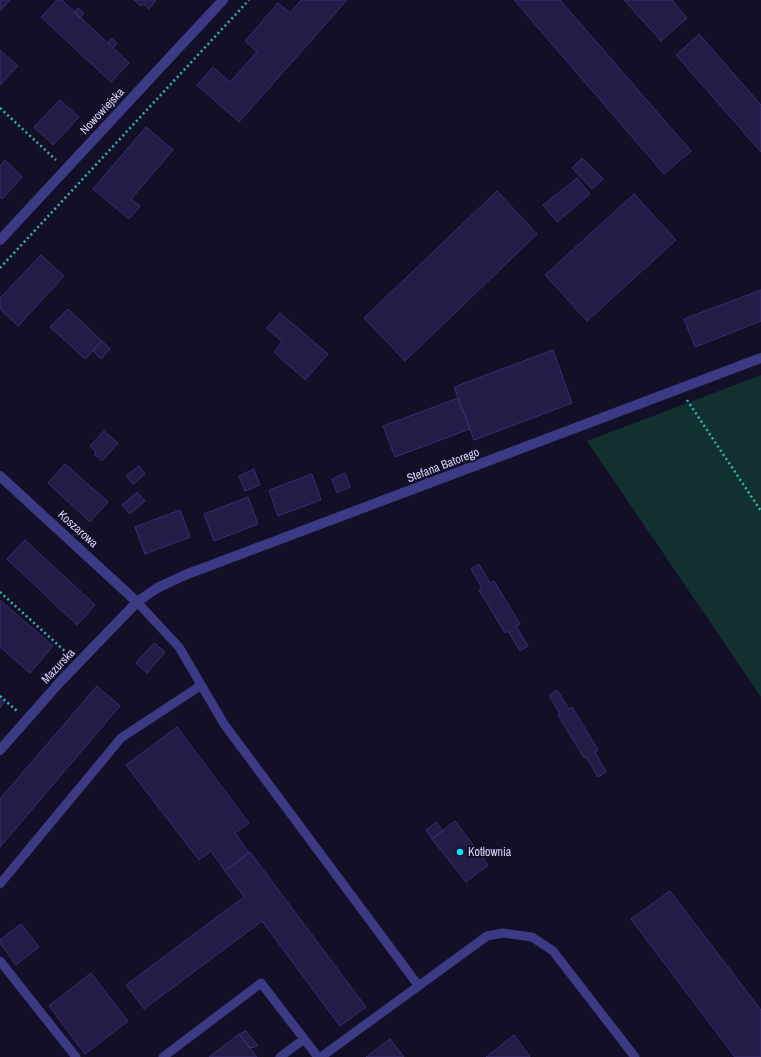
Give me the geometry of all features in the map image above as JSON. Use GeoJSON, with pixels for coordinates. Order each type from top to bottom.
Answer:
{"type":"FeatureCollection","features":[{"type":"Feature","properties":{"kind":"street","name":"Nowowiejska"},"geometry":{"type":"LineString","coordinates":[[0,240],[223,0]]}},
{"type":"Feature","properties":{"kind":"street","name":"Stefana Batorego"},"geometry":{"type":"LineString","coordinates":[[137,602],[157,588],[185,575],[680,390],[761,358]]}},
{"type":"Feature","properties":{"kind":"street","name":"Koszarowa"},"geometry":{"type":"LineString","coordinates":[[0,476],[137,602]]}},
{"type":"Feature","properties":{"kind":"street","name":"Mazurska"},"geometry":{"type":"LineString","coordinates":[[0,750],[59,683],[137,602]]}},
{"type":"Feature","properties":{"kind":"lane"},"geometry":{"type":"LineString","coordinates":[[137,602],[178,647],[224,724],[418,986]]}},
{"type":"Feature","properties":{"kind":"lane"},"geometry":{"type":"LineString","coordinates":[[0,884],[121,738],[200,686]]}},
{"type":"Feature","properties":{"kind":"lane"},"geometry":{"type":"LineString","coordinates":[[322,1057],[487,936],[503,933],[532,937],[553,951],[635,1057]]}},
{"type":"Feature","properties":{"kind":"lane"},"geometry":{"type":"LineString","coordinates":[[0,961],[76,1057]]}},
{"type":"Feature","properties":{"kind":"lane"},"geometry":{"type":"LineString","coordinates":[[163,1057],[261,983],[318,1057]]}},
{"type":"Feature","properties":{"kind":"lane"},"geometry":{"type":"LineString","coordinates":[[280,1057],[304,1039]]}},
{"type":"Feature","properties":{"kind":"path"},"geometry":{"type":"LineString","coordinates":[[0,268],[249,0]]}},
{"type":"Feature","properties":{"kind":"path"},"geometry":{"type":"LineString","coordinates":[[0,108],[56,160]]}},
{"type":"Feature","properties":{"kind":"path"},"geometry":{"type":"LineString","coordinates":[[680,390],[761,511]]}},
{"type":"Feature","properties":{"kind":"path"},"geometry":{"type":"LineString","coordinates":[[0,592],[70,656]]}},
{"type":"Feature","properties":{"kind":"path"},"geometry":{"type":"LineString","coordinates":[[0,696],[19,712],[14,718]]}},
{"type":"Feature","properties":{"kind":"green space"},"geometry":{"type":"Polygon","coordinates":[[[761,375],[761,697],[587,441],[761,375]]]}},
{"type":"Feature","properties":{"kind":"building"},"geometry":{"type":"Polygon","coordinates":[[[0,0],[10,0],[0,11],[0,0]]]}},
{"type":"Feature","properties":{"kind":"building"},"geometry":{"type":"Polygon","coordinates":[[[57,0],[62,0],[129,63],[111,82],[41,17],[57,0]]]}},
{"type":"Feature","properties":{"kind":"building"},"geometry":{"type":"Polygon","coordinates":[[[134,0],[156,0],[149,9],[143,4],[141,6],[134,0]]]}},
{"type":"Feature","properties":{"kind":"building"},"geometry":{"type":"Polygon","coordinates":[[[301,0],[347,0],[239,122],[197,85],[213,67],[230,82],[257,52],[245,41],[278,3],[290,13],[301,0]]]}},
{"type":"Feature","properties":{"kind":"building"},"geometry":{"type":"Polygon","coordinates":[[[514,0],[560,0],[691,151],[664,174],[514,0]]]}},
{"type":"Feature","properties":{"kind":"building"},"geometry":{"type":"Polygon","coordinates":[[[624,0],[672,0],[687,18],[661,41],[624,0]]]}},
{"type":"Feature","properties":{"kind":"building"},"geometry":{"type":"Polygon","coordinates":[[[78,8],[84,13],[80,18],[74,12],[78,8]]]}},
{"type":"Feature","properties":{"kind":"building"},"geometry":{"type":"Polygon","coordinates":[[[699,34],[761,105],[761,152],[676,55],[699,34]]]}},
{"type":"Feature","properties":{"kind":"building"},"geometry":{"type":"Polygon","coordinates":[[[112,38],[117,43],[113,48],[108,43],[112,38]]]}},
{"type":"Feature","properties":{"kind":"building"},"geometry":{"type":"Polygon","coordinates":[[[0,50],[18,66],[0,85],[0,50]]]}},
{"type":"Feature","properties":{"kind":"building"},"geometry":{"type":"Polygon","coordinates":[[[60,100],[79,117],[53,145],[34,127],[60,100]]]}},
{"type":"Feature","properties":{"kind":"building"},"geometry":{"type":"Polygon","coordinates":[[[146,127],[173,150],[131,199],[140,206],[129,219],[93,189],[146,127]]]}},
{"type":"Feature","properties":{"kind":"building"},"geometry":{"type":"Polygon","coordinates":[[[582,158],[603,179],[592,189],[572,168],[582,158]]]}},
{"type":"Feature","properties":{"kind":"building"},"geometry":{"type":"Polygon","coordinates":[[[5,160],[22,177],[2,199],[0,197],[0,166],[5,160]]]}},
{"type":"Feature","properties":{"kind":"building"},"geometry":{"type":"Polygon","coordinates":[[[577,178],[590,194],[557,222],[543,205],[577,178]]]}},
{"type":"Feature","properties":{"kind":"building"},"geometry":{"type":"Polygon","coordinates":[[[497,191],[537,234],[405,361],[364,318],[497,191]]]}},
{"type":"Feature","properties":{"kind":"building"},"geometry":{"type":"Polygon","coordinates":[[[634,194],[676,240],[587,321],[545,275],[634,194]]]}},
{"type":"Feature","properties":{"kind":"building"},"geometry":{"type":"Polygon","coordinates":[[[41,255],[64,276],[18,326],[0,309],[0,298],[41,255]]]}},
{"type":"Feature","properties":{"kind":"building"},"geometry":{"type":"Polygon","coordinates":[[[761,290],[761,321],[695,347],[684,319],[761,290]]]}},
{"type":"Feature","properties":{"kind":"building"},"geometry":{"type":"Polygon","coordinates":[[[68,309],[102,341],[85,359],[50,327],[68,309]]]}},
{"type":"Feature","properties":{"kind":"building"},"geometry":{"type":"Polygon","coordinates":[[[280,313],[328,354],[305,380],[274,352],[282,342],[267,328],[280,313]]]}},
{"type":"Feature","properties":{"kind":"building"},"geometry":{"type":"Polygon","coordinates":[[[102,341],[110,349],[101,359],[93,351],[102,341]]]}},
{"type":"Feature","properties":{"kind":"building"},"geometry":{"type":"Polygon","coordinates":[[[553,350],[572,403],[474,440],[454,387],[553,350]]]}},
{"type":"Feature","properties":{"kind":"building"},"geometry":{"type":"Polygon","coordinates":[[[458,398],[470,429],[395,457],[383,426],[458,398]]]}},
{"type":"Feature","properties":{"kind":"building"},"geometry":{"type":"Polygon","coordinates":[[[104,431],[118,443],[102,461],[94,454],[96,452],[90,446],[104,431]]]}},
{"type":"Feature","properties":{"kind":"building"},"geometry":{"type":"Polygon","coordinates":[[[65,464],[108,502],[90,522],[48,483],[65,464]]]}},
{"type":"Feature","properties":{"kind":"building"},"geometry":{"type":"Polygon","coordinates":[[[139,466],[145,474],[133,484],[126,476],[139,466]]]}},
{"type":"Feature","properties":{"kind":"building"},"geometry":{"type":"Polygon","coordinates":[[[254,469],[260,485],[245,491],[239,476],[254,469]]]}},
{"type":"Feature","properties":{"kind":"building"},"geometry":{"type":"Polygon","coordinates":[[[345,473],[350,487],[337,493],[332,479],[345,473]]]}},
{"type":"Feature","properties":{"kind":"building"},"geometry":{"type":"Polygon","coordinates":[[[312,474],[321,500],[278,516],[269,490],[312,474]]]}},
{"type":"Feature","properties":{"kind":"building"},"geometry":{"type":"Polygon","coordinates":[[[137,492],[145,501],[130,514],[122,505],[137,492]]]}},
{"type":"Feature","properties":{"kind":"building"},"geometry":{"type":"Polygon","coordinates":[[[248,497],[258,524],[214,541],[204,514],[248,497]]]}},
{"type":"Feature","properties":{"kind":"building"},"geometry":{"type":"Polygon","coordinates":[[[180,510],[190,537],[145,554],[135,527],[180,510]]]}},
{"type":"Feature","properties":{"kind":"building"},"geometry":{"type":"Polygon","coordinates":[[[25,540],[95,605],[77,625],[7,559],[25,540]]]}},
{"type":"Feature","properties":{"kind":"building"},"geometry":{"type":"Polygon","coordinates":[[[479,564],[490,583],[494,581],[520,624],[516,626],[528,646],[520,651],[508,631],[505,633],[479,590],[482,588],[471,569],[479,564]]]}},
{"type":"Feature","properties":{"kind":"building"},"geometry":{"type":"Polygon","coordinates":[[[0,600],[53,646],[30,673],[0,647],[0,600]]]}},
{"type":"Feature","properties":{"kind":"building"},"geometry":{"type":"Polygon","coordinates":[[[154,643],[165,652],[147,673],[136,663],[154,643]]]}},
{"type":"Feature","properties":{"kind":"building"},"geometry":{"type":"Polygon","coordinates":[[[97,686],[120,706],[0,847],[0,799],[97,686]]]}},
{"type":"Feature","properties":{"kind":"building"},"geometry":{"type":"Polygon","coordinates":[[[557,690],[569,709],[572,707],[598,750],[595,752],[606,772],[598,777],[586,757],[584,758],[558,715],[560,714],[549,695],[557,690]]]}},
{"type":"Feature","properties":{"kind":"building"},"geometry":{"type":"Polygon","coordinates":[[[0,699],[4,702],[0,708],[0,699]]]}},
{"type":"Feature","properties":{"kind":"building"},"geometry":{"type":"Polygon","coordinates":[[[177,727],[249,823],[235,833],[249,853],[225,871],[211,851],[199,860],[126,765],[177,727]]]}},
{"type":"Feature","properties":{"kind":"building","name":"Kotłownia"},"geometry":{"type":"Polygon","coordinates":[[[455,821],[488,865],[466,882],[432,839],[455,821]]]}},
{"type":"Feature","properties":{"kind":"building"},"geometry":{"type":"Polygon","coordinates":[[[436,822],[443,831],[432,839],[426,830],[436,822]]]}},
{"type":"Feature","properties":{"kind":"building"},"geometry":{"type":"Polygon","coordinates":[[[250,852],[366,1007],[340,1026],[262,921],[144,1009],[126,985],[244,897],[225,871],[250,852]]]}},
{"type":"Feature","properties":{"kind":"building"},"geometry":{"type":"Polygon","coordinates":[[[670,891],[761,1010],[761,1057],[735,1057],[631,919],[670,891]]]}},
{"type":"Feature","properties":{"kind":"building"},"geometry":{"type":"Polygon","coordinates":[[[21,924],[39,947],[16,965],[0,943],[0,940],[21,924]]]}},
{"type":"Feature","properties":{"kind":"building"},"geometry":{"type":"Polygon","coordinates":[[[91,973],[128,1021],[85,1054],[49,1006],[91,973]]]}},
{"type":"Feature","properties":{"kind":"building"},"geometry":{"type":"Polygon","coordinates":[[[246,1031],[258,1046],[250,1048],[239,1034],[246,1031]]]}},
{"type":"Feature","properties":{"kind":"building"},"geometry":{"type":"Polygon","coordinates":[[[239,1034],[257,1057],[209,1057],[239,1034]]]}},
{"type":"Feature","properties":{"kind":"building"},"geometry":{"type":"Polygon","coordinates":[[[514,1035],[530,1057],[486,1057],[514,1035]]]}},
{"type":"Feature","properties":{"kind":"building"},"geometry":{"type":"Polygon","coordinates":[[[390,1039],[404,1057],[366,1057],[390,1039]]]}},
{"type":"Feature","properties":{"kind":"place","name":"Kotłownia"},"geometry":{"type":"Point","coordinates":[460,852]}}]}
